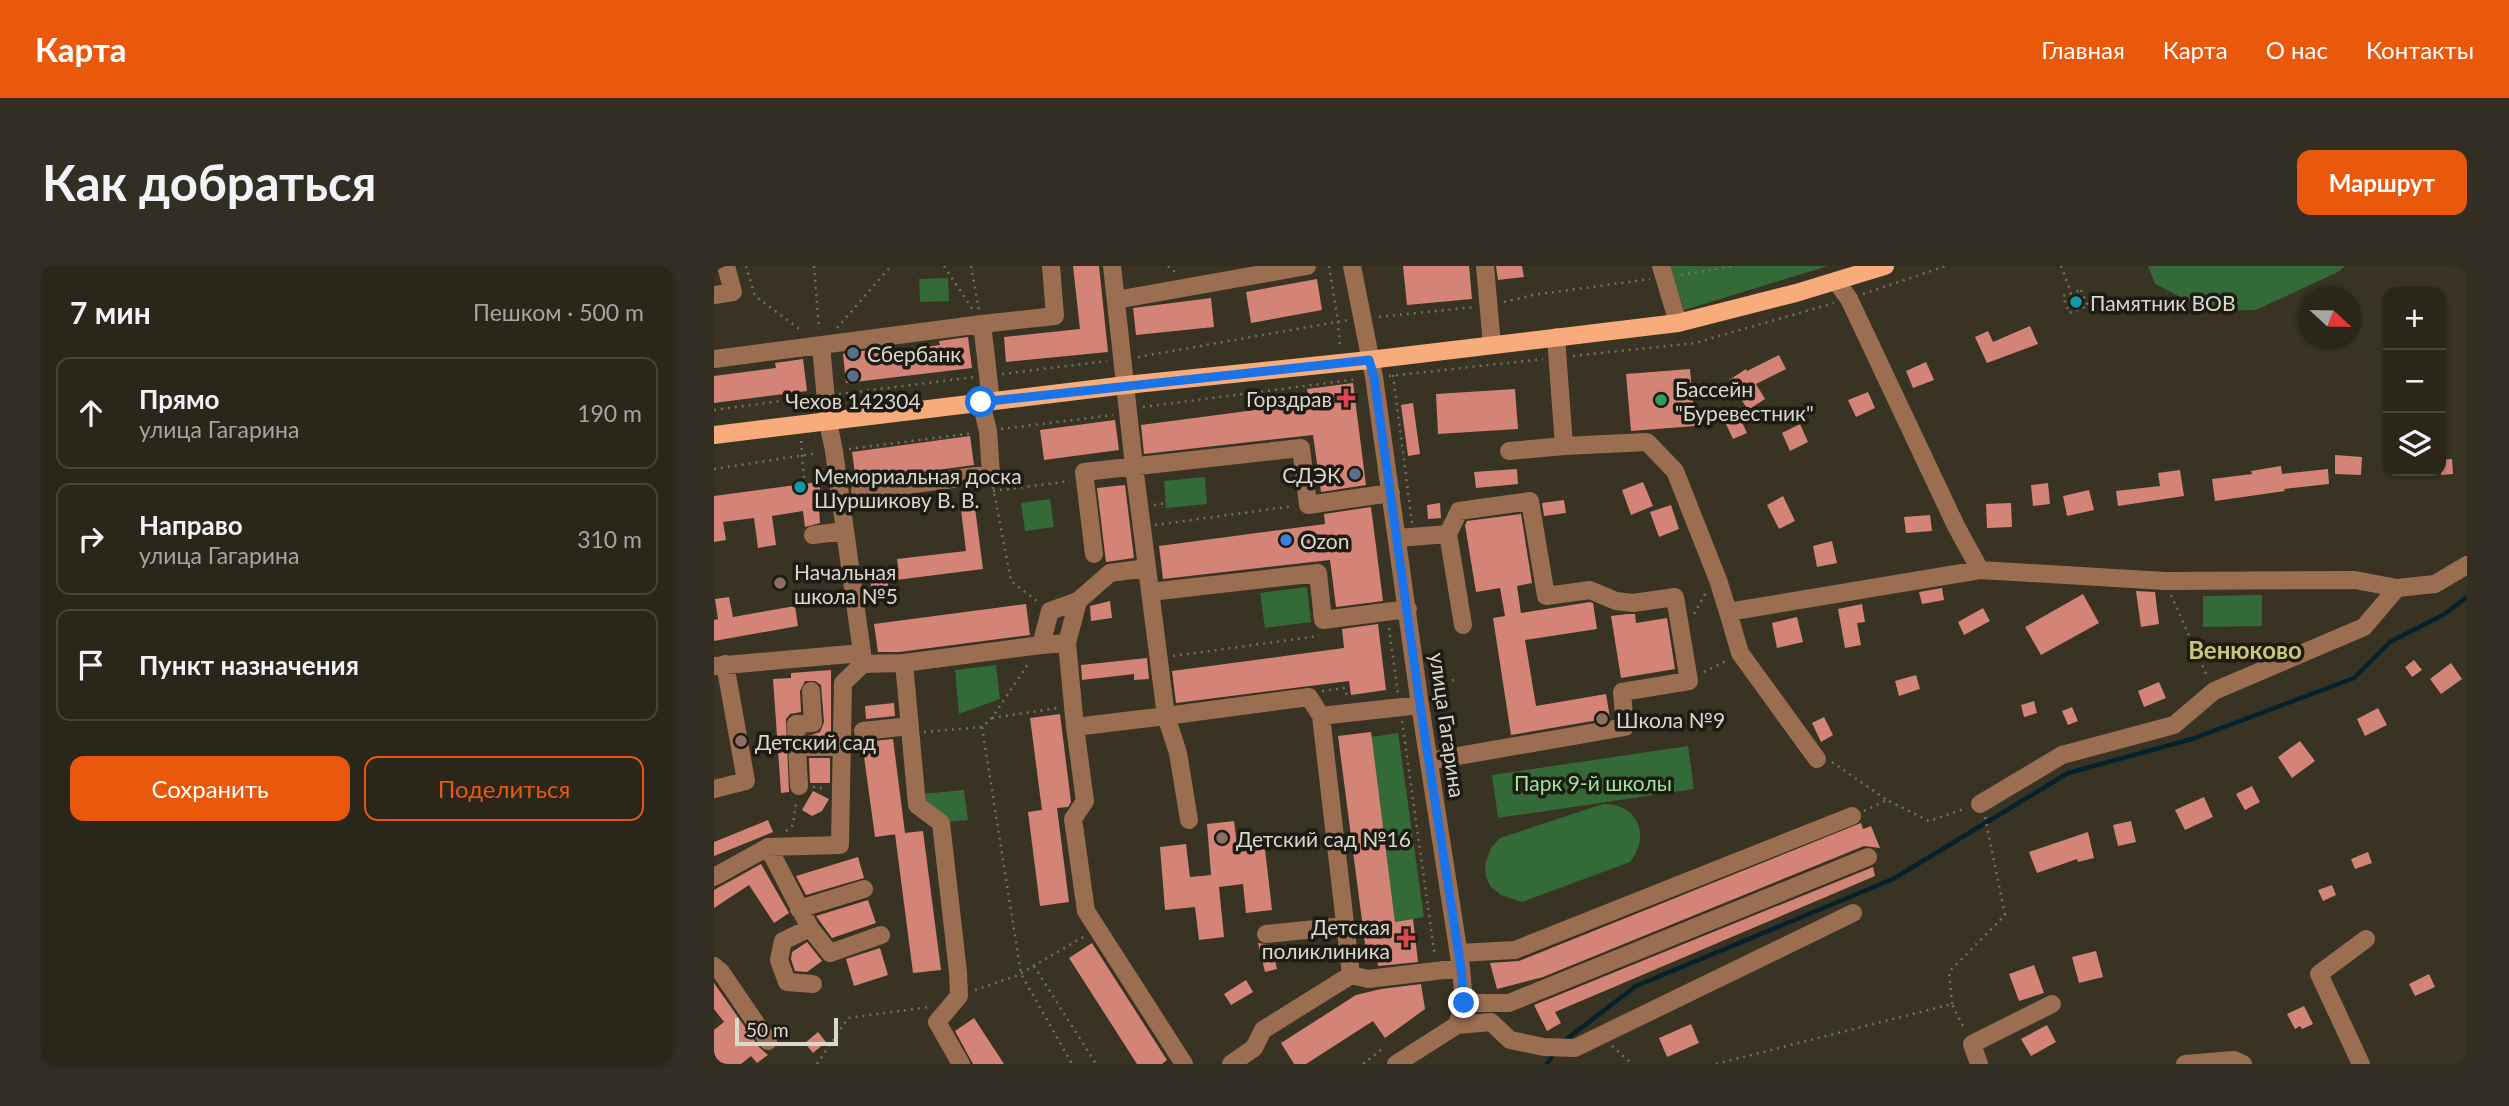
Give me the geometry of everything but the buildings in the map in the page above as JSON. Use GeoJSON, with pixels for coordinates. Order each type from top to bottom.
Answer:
{"type":"FeatureCollection","features":[{"type":"Feature","properties":{"kind":"main road"},"geometry":{"type":"LineString","coordinates":[[714,435],[986,401],[1369,360],[1678,323],[1885,266]]}},
{"type":"Feature","properties":{"kind":"street"},"geometry":{"type":"LineString","coordinates":[[714,295],[733,292],[726,266]]}},
{"type":"Feature","properties":{"kind":"street"},"geometry":{"type":"LineString","coordinates":[[714,359],[1055,316],[1051,266]]}},
{"type":"Feature","properties":{"kind":"street"},"geometry":{"type":"LineString","coordinates":[[1112,266],[1166,716],[1178,753],[1189,820]]}},
{"type":"Feature","properties":{"kind":"street"},"geometry":{"type":"LineString","coordinates":[[1116,300],[1307,266]]}},
{"type":"Feature","properties":{"kind":"street","name":"улица Гагарина"},"geometry":{"type":"LineString","coordinates":[[1353,266],[1374,377],[1420,705],[1460,961],[1464,1003],[1458,1025]]}},
{"type":"Feature","properties":{"kind":"street"},"geometry":{"type":"LineString","coordinates":[[1485,266],[1492,345]]}},
{"type":"Feature","properties":{"kind":"street"},"geometry":{"type":"LineString","coordinates":[[1663,272],[1678,323]]}},
{"type":"Feature","properties":{"kind":"street"},"geometry":{"type":"LineString","coordinates":[[1836,281],[1849,299],[1956,526],[1980,570]]}},
{"type":"Feature","properties":{"kind":"street"},"geometry":{"type":"LineString","coordinates":[[860,491],[991,474],[986,401],[989,376],[982,324]]}},
{"type":"Feature","properties":{"kind":"street"},"geometry":{"type":"LineString","coordinates":[[1556,337],[1564,446]]}},
{"type":"Feature","properties":{"kind":"street"},"geometry":{"type":"LineString","coordinates":[[714,877],[768,847],[839,845],[843,682],[862,659],[828,422],[821,346]]}},
{"type":"Feature","properties":{"kind":"street"},"geometry":{"type":"LineString","coordinates":[[1509,451],[1647,442],[1675,471],[1718,580],[1740,653],[1817,759]]}},
{"type":"Feature","properties":{"kind":"street"},"geometry":{"type":"LineString","coordinates":[[1094,554],[1084,472],[1301,448],[1308,505],[1391,493]]}},
{"type":"Feature","properties":{"kind":"street"},"geometry":{"type":"LineString","coordinates":[[1429,761],[1625,727],[1622,692],[1689,681],[1675,597],[1633,603],[1616,601],[1590,590],[1546,596],[1530,500],[1459,511],[1448,534],[1463,625]]}},
{"type":"Feature","properties":{"kind":"street"},"geometry":{"type":"LineString","coordinates":[[813,535],[844,531]]}},
{"type":"Feature","properties":{"kind":"street"},"geometry":{"type":"LineString","coordinates":[[1398,538],[1448,534]]}},
{"type":"Feature","properties":{"kind":"street"},"geometry":{"type":"LineString","coordinates":[[1728,612],[1980,570],[2165,581],[2355,580],[2397,588],[2435,584],[2467,565]]}},
{"type":"Feature","properties":{"kind":"street"},"geometry":{"type":"LineString","coordinates":[[1041,645],[1050,611],[1078,601],[1110,573],[1147,568]]}},
{"type":"Feature","properties":{"kind":"street"},"geometry":{"type":"LineString","coordinates":[[1150,592],[1318,573],[1323,620],[1408,609]]}},
{"type":"Feature","properties":{"kind":"street"},"geometry":{"type":"LineString","coordinates":[[1983,811],[2062,755],[2174,725],[2214,691],[2364,627],[2397,588]]}},
{"type":"Feature","properties":{"kind":"street"},"geometry":{"type":"LineString","coordinates":[[1078,601],[1067,643],[1085,801],[1073,819],[1086,911],[1184,1064]]}},
{"type":"Feature","properties":{"kind":"street"},"geometry":{"type":"LineString","coordinates":[[714,789],[746,781],[720,665],[862,659],[904,663],[1067,643]]}},
{"type":"Feature","properties":{"kind":"street"},"geometry":{"type":"LineString","coordinates":[[904,663],[917,805],[941,823],[955,1000],[937,1022],[961,1064]]}},
{"type":"Feature","properties":{"kind":"street"},"geometry":{"type":"LineString","coordinates":[[799,786],[796,724],[813,723],[811,691]]}},
{"type":"Feature","properties":{"kind":"street"},"geometry":{"type":"LineString","coordinates":[[1075,727],[1309,697],[1321,716],[1350,975]]}},
{"type":"Feature","properties":{"kind":"street"},"geometry":{"type":"LineString","coordinates":[[1321,716],[1420,705]]}},
{"type":"Feature","properties":{"kind":"street"},"geometry":{"type":"LineString","coordinates":[[863,731],[910,729]]}},
{"type":"Feature","properties":{"kind":"street"},"geometry":{"type":"LineString","coordinates":[[797,747],[841,747]]}},
{"type":"Feature","properties":{"kind":"street"},"geometry":{"type":"LineString","coordinates":[[1231,1064],[1254,1048],[1263,1030],[1350,975],[1368,979],[1437,971],[1460,961],[1515,950],[1852,816]]}},
{"type":"Feature","properties":{"kind":"street"},"geometry":{"type":"LineString","coordinates":[[768,847],[810,928],[830,953],[881,935]]}},
{"type":"Feature","properties":{"kind":"street"},"geometry":{"type":"LineString","coordinates":[[1464,1003],[1509,1003],[1868,857]]}},
{"type":"Feature","properties":{"kind":"street"},"geometry":{"type":"LineString","coordinates":[[799,909],[864,889]]}},
{"type":"Feature","properties":{"kind":"street"},"geometry":{"type":"LineString","coordinates":[[1396,1064],[1458,1025],[1491,1022],[1510,1040],[1544,1047],[1575,1048],[1853,913]]}},
{"type":"Feature","properties":{"kind":"street"},"geometry":{"type":"LineString","coordinates":[[1266,934],[1345,926]]}},
{"type":"Feature","properties":{"kind":"street"},"geometry":{"type":"LineString","coordinates":[[810,928],[783,941],[779,960],[787,982],[813,984]]}},
{"type":"Feature","properties":{"kind":"street"},"geometry":{"type":"LineString","coordinates":[[2361,1064],[2319,974],[2366,939]]}},
{"type":"Feature","properties":{"kind":"street"},"geometry":{"type":"LineString","coordinates":[[714,967],[721,972],[768,1041]]}},
{"type":"Feature","properties":{"kind":"street"},"geometry":{"type":"LineString","coordinates":[[1979,1064],[1972,1044],[2052,1004]]}},
{"type":"Feature","properties":{"kind":"street"},"geometry":{"type":"LineString","coordinates":[[2185,1064],[2234,1060],[2243,1064]]}},
{"type":"Feature","properties":{"kind":"path"},"geometry":{"type":"LineString","coordinates":[[746,266],[755,296],[821,346]]}},
{"type":"Feature","properties":{"kind":"path"},"geometry":{"type":"LineString","coordinates":[[814,266],[821,346]]}},
{"type":"Feature","properties":{"kind":"path"},"geometry":{"type":"LineString","coordinates":[[821,346],[891,266]]}},
{"type":"Feature","properties":{"kind":"path"},"geometry":{"type":"LineString","coordinates":[[944,266],[982,324]]}},
{"type":"Feature","properties":{"kind":"path"},"geometry":{"type":"LineString","coordinates":[[971,266],[982,324]]}},
{"type":"Feature","properties":{"kind":"path"},"geometry":{"type":"LineString","coordinates":[[1329,266],[1338,322]]}},
{"type":"Feature","properties":{"kind":"path"},"geometry":{"type":"LineString","coordinates":[[714,410],[1123,359],[1338,322],[1489,305],[1663,272],[1734,266]]}},
{"type":"Feature","properties":{"kind":"path"},"geometry":{"type":"LineString","coordinates":[[1559,358],[1695,343],[1849,299],[1946,266]]}},
{"type":"Feature","properties":{"kind":"path"},"geometry":{"type":"LineString","coordinates":[[2061,266],[2071,293]]}},
{"type":"Feature","properties":{"kind":"path"},"geometry":{"type":"LineString","coordinates":[[2081,290],[2088,306],[2068,313],[2063,296],[2071,293],[2081,290]]}},
{"type":"Feature","properties":{"kind":"path"},"geometry":{"type":"LineString","coordinates":[[1050,611],[1011,581],[993,491],[1085,479]]}},
{"type":"Feature","properties":{"kind":"path"},"geometry":{"type":"LineString","coordinates":[[1150,505],[1166,503]]}},
{"type":"Feature","properties":{"kind":"path"},"geometry":{"type":"LineString","coordinates":[[1153,525],[1308,505]]}},
{"type":"Feature","properties":{"kind":"path"},"geometry":{"type":"LineString","coordinates":[[1682,635],[1709,587],[1718,580]]}},
{"type":"Feature","properties":{"kind":"path"},"geometry":{"type":"LineString","coordinates":[[2165,581],[2214,691]]}},
{"type":"Feature","properties":{"kind":"path"},"geometry":{"type":"LineString","coordinates":[[1386,612],[1437,971]]}},
{"type":"Feature","properties":{"kind":"path"},"geometry":{"type":"LineString","coordinates":[[1159,659],[1321,636],[1323,620]]}},
{"type":"Feature","properties":{"kind":"path"},"geometry":{"type":"LineString","coordinates":[[910,729],[982,727],[992,718],[1041,645]]}},
{"type":"Feature","properties":{"kind":"path"},"geometry":{"type":"LineString","coordinates":[[1689,681],[1740,653]]}},
{"type":"Feature","properties":{"kind":"path"},"geometry":{"type":"LineString","coordinates":[[1439,682],[1455,680]]}},
{"type":"Feature","properties":{"kind":"path"},"geometry":{"type":"LineString","coordinates":[[1318,691],[1345,688],[1348,700]]}},
{"type":"Feature","properties":{"kind":"path"},"geometry":{"type":"LineString","coordinates":[[992,718],[1075,706]]}},
{"type":"Feature","properties":{"kind":"path"},"geometry":{"type":"LineString","coordinates":[[982,727],[1021,974],[1072,1064]]}},
{"type":"Feature","properties":{"kind":"path"},"geometry":{"type":"LineString","coordinates":[[1817,759],[1824,757],[1887,800],[1928,821],[1983,811],[2005,915],[1949,972],[1952,1004],[1972,1044]]}},
{"type":"Feature","properties":{"kind":"path"},"geometry":{"type":"LineString","coordinates":[[768,847],[793,825],[799,786],[841,790]]}},
{"type":"Feature","properties":{"kind":"path"},"geometry":{"type":"LineString","coordinates":[[1852,816],[1887,800]]}},
{"type":"Feature","properties":{"kind":"path"},"geometry":{"type":"LineString","coordinates":[[817,1064],[848,1018],[955,1000],[1021,974],[1097,929]]}},
{"type":"Feature","properties":{"kind":"path"},"geometry":{"type":"LineString","coordinates":[[1034,966],[1096,1064]]}},
{"type":"Feature","properties":{"kind":"path"},"geometry":{"type":"LineString","coordinates":[[1716,1064],[1952,1004]]}},
{"type":"Feature","properties":{"kind":"path"},"geometry":{"type":"LineString","coordinates":[[1602,1037],[1632,1064]]}},
{"type":"Feature","properties":{"kind":"path"},"geometry":{"type":"LineString","coordinates":[[1363,1064],[1381,1050]]}},
{"type":"Feature","properties":{"kind":"green space"},"geometry":{"type":"Polygon","coordinates":[[[1670,266],[1828,266],[1684,310],[1670,266]]]}},
{"type":"Feature","properties":{"kind":"green space"},"geometry":{"type":"Polygon","coordinates":[[[2148,266],[2345,266],[2338,272],[2306,287],[2299,287],[2299,290],[2256,310],[2208,311],[2155,284],[2148,266]]]}},
{"type":"Feature","properties":{"kind":"green space"},"geometry":{"type":"Polygon","coordinates":[[[948,278],[949,301],[920,302],[919,279],[948,278]]]}},
{"type":"Feature","properties":{"kind":"green space"},"geometry":{"type":"Polygon","coordinates":[[[1205,477],[1207,504],[1166,508],[1164,481],[1205,477]]]}},
{"type":"Feature","properties":{"kind":"green space"},"geometry":{"type":"Polygon","coordinates":[[[1050,499],[1054,527],[1025,531],[1021,503],[1050,499]]]}},
{"type":"Feature","properties":{"kind":"green space"},"geometry":{"type":"Polygon","coordinates":[[[1307,587],[1311,622],[1265,628],[1260,593],[1307,587]]]}},
{"type":"Feature","properties":{"kind":"green space"},"geometry":{"type":"Polygon","coordinates":[[[2262,595],[2262,626],[2203,627],[2203,596],[2262,595]]]}},
{"type":"Feature","properties":{"kind":"green space"},"geometry":{"type":"Polygon","coordinates":[[[996,665],[1000,699],[959,714],[955,670],[996,665]]]}},
{"type":"Feature","properties":{"kind":"green space"},"geometry":{"type":"Polygon","coordinates":[[[1398,733],[1424,917],[1395,922],[1371,737],[1398,733]]]}},
{"type":"Feature","properties":{"kind":"green space","name":"Парк 9-й школы"},"geometry":{"type":"Polygon","coordinates":[[[1688,746],[1694,789],[1498,818],[1492,775],[1688,746]]]}},
{"type":"Feature","properties":{"kind":"green space"},"geometry":{"type":"Polygon","coordinates":[[[964,790],[968,820],[947,822],[923,802],[922,794],[964,790]]]}},
{"type":"Feature","properties":{"kind":"green space"},"geometry":{"type":"Polygon","coordinates":[[[1603,804],[1625,809],[1637,823],[1640,842],[1630,862],[1522,902],[1501,895],[1491,887],[1486,877],[1485,864],[1491,848],[1500,838],[1603,804]]]}},
{"type":"Feature","properties":{"kind":"waterway"},"geometry":{"type":"LineString","coordinates":[[1564,1041],[1636,986],[1893,879],[2068,773],[2192,739],[2354,678],[2390,642],[2443,615],[2467,597]]}},
{"type":"Feature","properties":{"kind":"waterway"},"geometry":{"type":"LineString","coordinates":[[1547,1064],[1554,1053]]}},
{"type":"Feature","properties":{"kind":"place","name":"Памятник ВОВ"},"geometry":{"type":"Point","coordinates":[2076,302]}},
{"type":"Feature","properties":{"kind":"place","name":"Сбербанк"},"geometry":{"type":"Point","coordinates":[853,353]}},
{"type":"Feature","properties":{"kind":"place","name":"Чехов 142304"},"geometry":{"type":"Point","coordinates":[853,376]}},
{"type":"Feature","properties":{"kind":"place","name":"Горздрав"},"geometry":{"type":"Point","coordinates":[1346,398]}},
{"type":"Feature","properties":{"kind":"place","name":"Бассейн \"Буревестник\""},"geometry":{"type":"Point","coordinates":[1661,400]}},
{"type":"Feature","properties":{"kind":"place","name":"СДЭК"},"geometry":{"type":"Point","coordinates":[1355,474]}},
{"type":"Feature","properties":{"kind":"place","name":"Мемориальная доска Шуршикову В. В."},"geometry":{"type":"Point","coordinates":[800,487]}},
{"type":"Feature","properties":{"kind":"place","name":"Ozon"},"geometry":{"type":"Point","coordinates":[1286,540]}},
{"type":"Feature","properties":{"kind":"place","name":"Начальная школа №5"},"geometry":{"type":"Point","coordinates":[780,583]}},
{"type":"Feature","properties":{"kind":"place","name":"Школа №9"},"geometry":{"type":"Point","coordinates":[1602,719]}},
{"type":"Feature","properties":{"kind":"place","name":"Детский сад"},"geometry":{"type":"Point","coordinates":[741,741]}},
{"type":"Feature","properties":{"kind":"place","name":"Детский сад №16"},"geometry":{"type":"Point","coordinates":[1222,838]}},
{"type":"Feature","properties":{"kind":"place","name":"Детская поликлиника"},"geometry":{"type":"Point","coordinates":[1406,938]}},
{"type":"Feature","properties":{"kind":"district","name":"Венюково"},"geometry":{"type":"Point","coordinates":[2245,649]}},
{"type":"Feature","properties":{"kind":"route"},"geometry":{"type":"LineString","coordinates":[[981,402],[1369,360],[1374,377],[1464,1003]]}}]}
